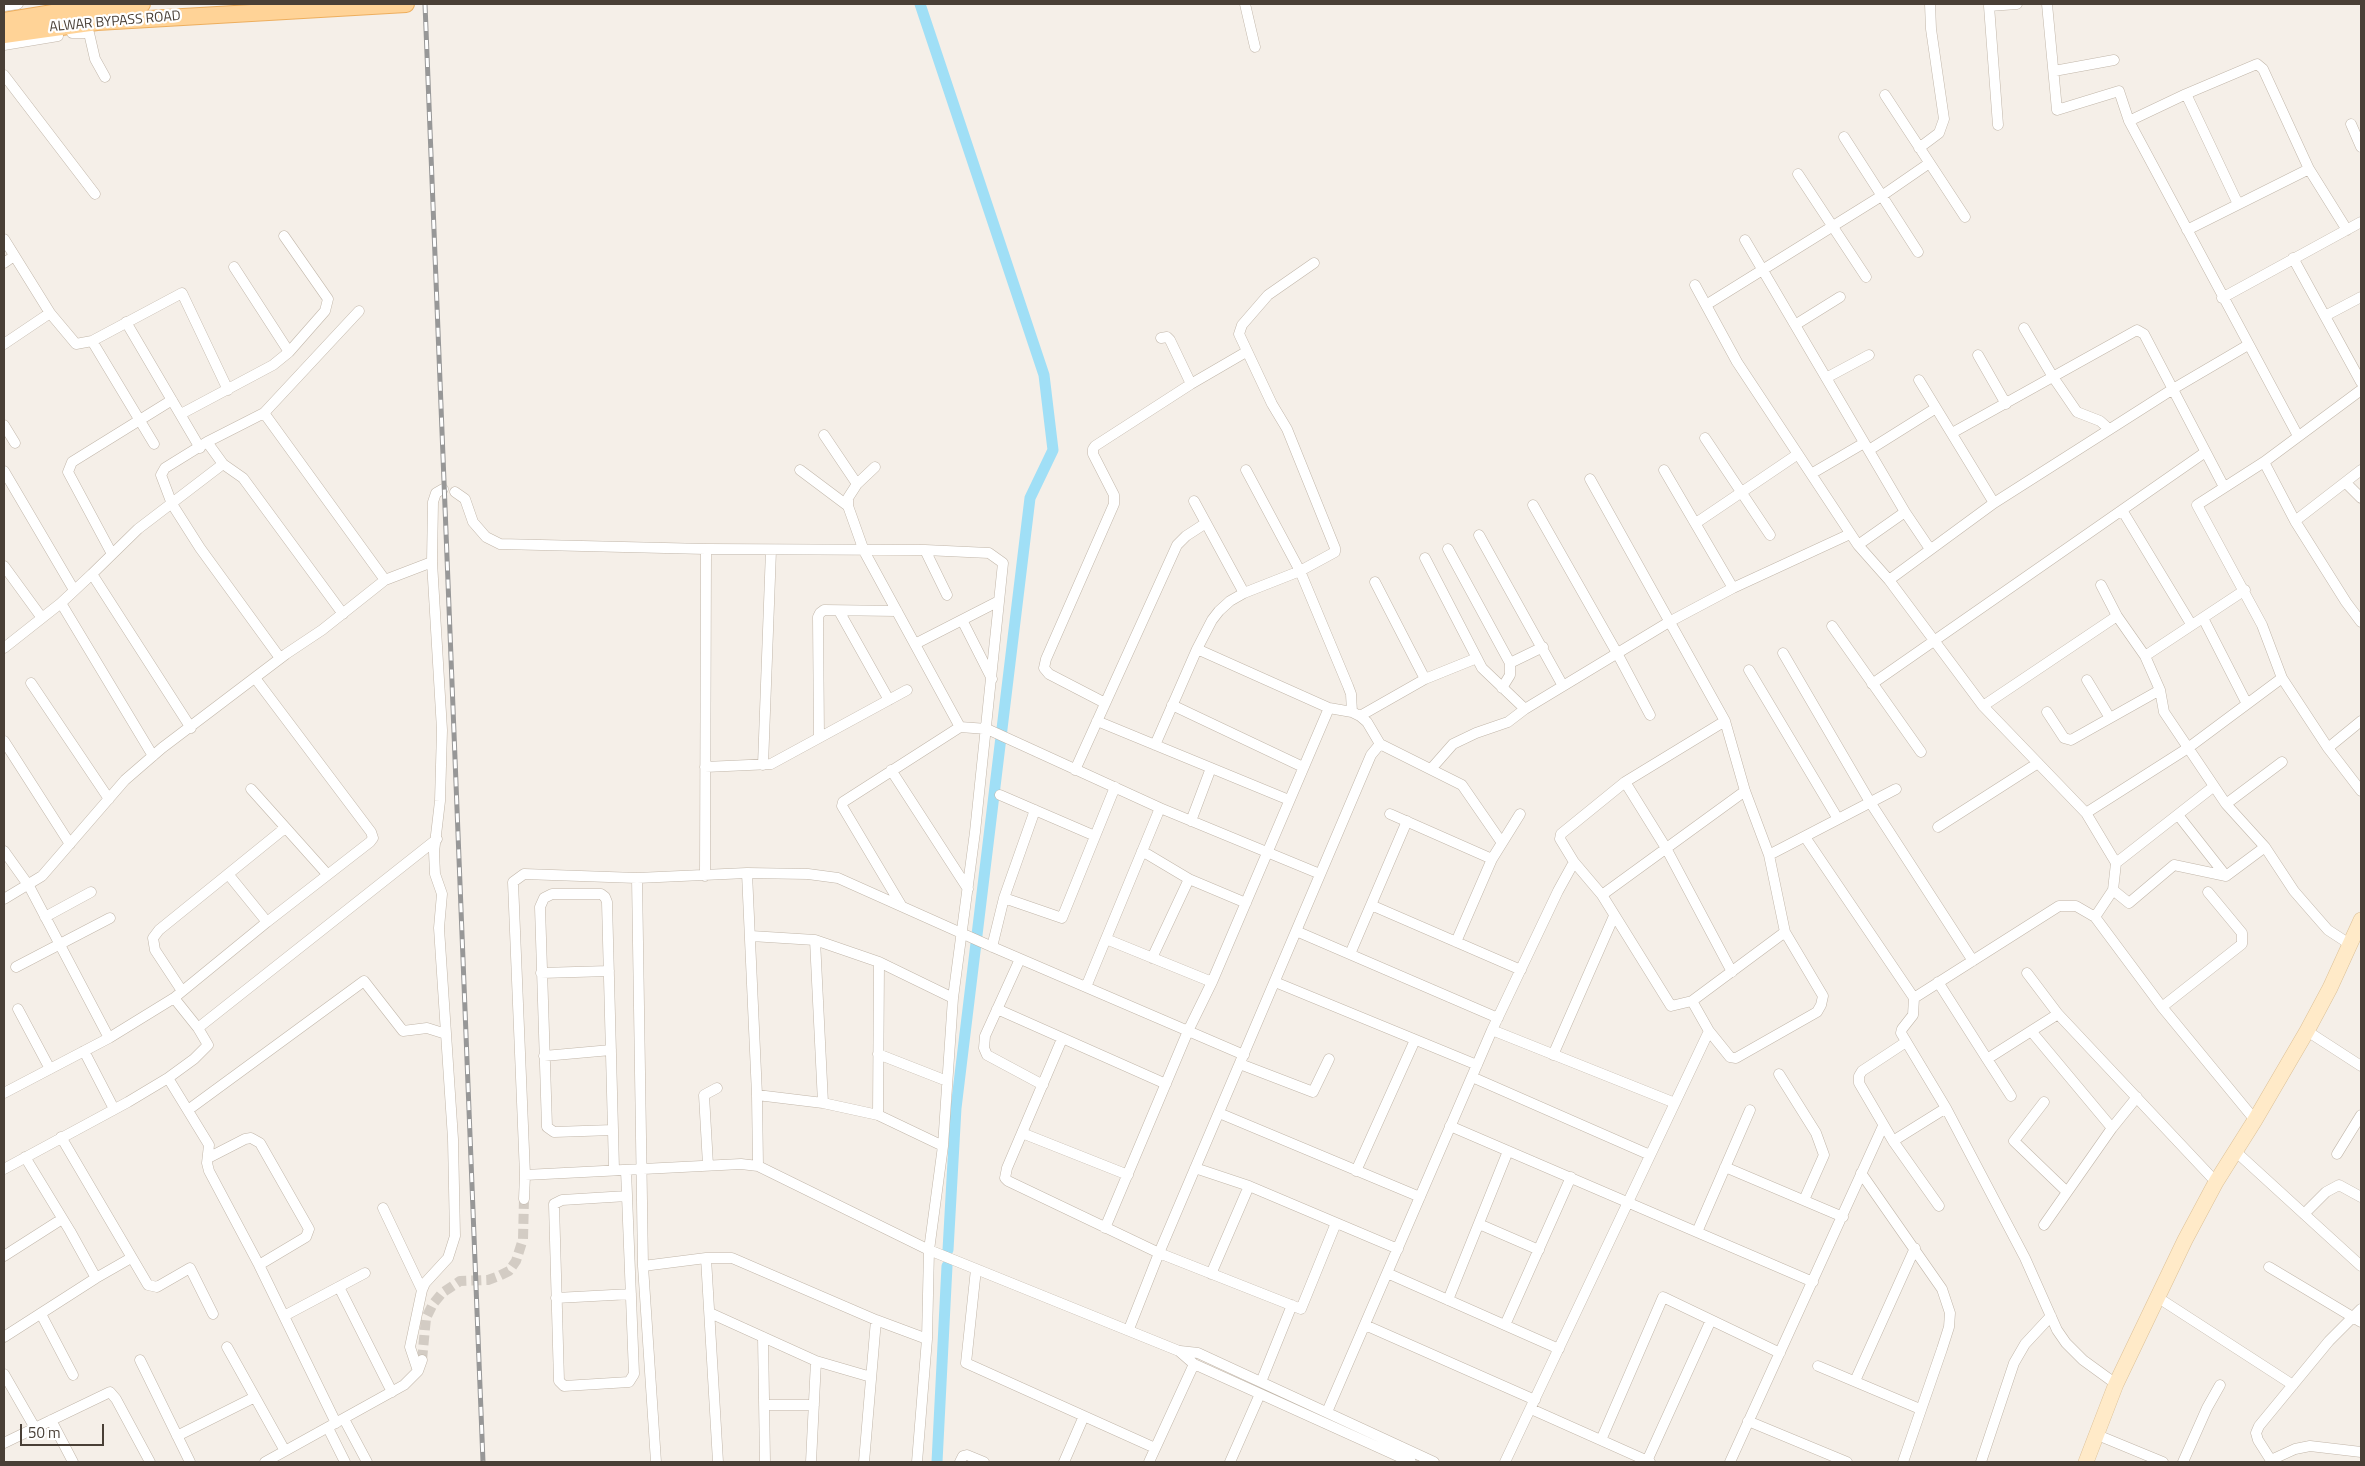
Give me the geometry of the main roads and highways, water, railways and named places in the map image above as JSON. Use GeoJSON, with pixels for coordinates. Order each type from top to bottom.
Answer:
{"type":"FeatureCollection","features":[{"type":"Feature","properties":{"kind":"main road","name":"ALWAR BYPASS ROAD"},"geometry":{"type":"LineString","coordinates":[[4,21],[71,10],[142,4]]}},
{"type":"Feature","properties":{"kind":"main road","name":"ALWAR BYPASS ROAD"},"geometry":{"type":"LineString","coordinates":[[4,35],[97,22],[406,4]]}},
{"type":"Feature","properties":{"kind":"waterway"},"geometry":{"type":"LineString","coordinates":[[920,4],[1044,375],[1053,450],[1030,498],[956,1108],[948,1250]]}},
{"type":"Feature","properties":{"kind":"waterway"},"geometry":{"type":"LineString","coordinates":[[937,1462],[947,1266]]}},
{"type":"Feature","properties":{"kind":"tunnel"},"geometry":{"type":"LineString","coordinates":[[422,1360],[426,1318],[433,1304],[442,1293],[460,1281],[488,1280],[499,1276],[509,1271],[516,1261],[523,1239],[524,1199]]}},
{"type":"Feature","properties":{"kind":"railway"},"geometry":{"type":"LineString","coordinates":[[425,4],[483,1462]]}}]}
